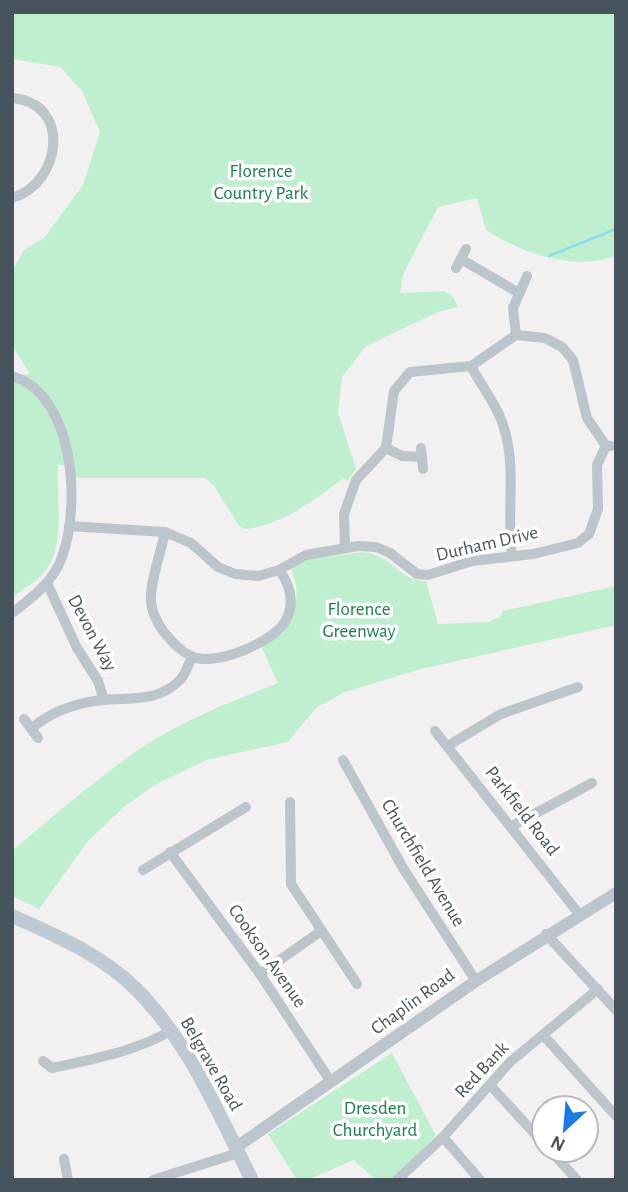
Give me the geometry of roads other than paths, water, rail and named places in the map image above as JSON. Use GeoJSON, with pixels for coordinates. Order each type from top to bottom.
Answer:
{"type":"FeatureCollection","features":[{"type":"Feature","properties":{"kind":"main road","name":"Belgrave Road"},"geometry":{"type":"LineString","coordinates":[[12,916],[47,930],[102,962],[135,987],[172,1030],[204,1083],[252,1180]]}},
{"type":"Feature","properties":{"kind":"street"},"geometry":{"type":"LineString","coordinates":[[12,98],[33,102],[46,113],[54,135],[53,152],[35,187],[12,198]]}},
{"type":"Feature","properties":{"kind":"street"},"geometry":{"type":"LineString","coordinates":[[461,259],[519,293]]}},
{"type":"Feature","properties":{"kind":"street"},"geometry":{"type":"LineString","coordinates":[[516,335],[513,308],[527,276]]}},
{"type":"Feature","properties":{"kind":"street"},"geometry":{"type":"LineString","coordinates":[[345,547],[344,514],[356,480],[386,448],[394,391],[401,379],[410,372],[471,366],[516,335],[545,338],[562,347],[573,360],[587,418],[611,446]]}},
{"type":"Feature","properties":{"kind":"street"},"geometry":{"type":"LineString","coordinates":[[471,366],[504,426],[512,463],[509,517],[512,556]]}},
{"type":"Feature","properties":{"kind":"street"},"geometry":{"type":"LineString","coordinates":[[12,376],[41,392],[62,428],[69,463],[69,526],[62,559],[47,583],[12,613]]}},
{"type":"Feature","properties":{"kind":"street","name":"Durham Drive"},"geometry":{"type":"LineString","coordinates":[[69,526],[165,532],[191,542],[218,567],[235,574],[258,576],[279,570],[306,555],[345,547],[376,547],[390,553],[417,574],[428,575],[472,561],[578,543],[589,534],[598,509],[597,465],[611,446]]}},
{"type":"Feature","properties":{"kind":"street"},"geometry":{"type":"LineString","coordinates":[[386,448],[402,456],[422,458]]}},
{"type":"Feature","properties":{"kind":"street"},"geometry":{"type":"LineString","coordinates":[[165,532],[150,601],[156,621],[169,639],[192,657],[225,659],[272,635],[285,622],[290,608],[290,589],[279,570]]}},
{"type":"Feature","properties":{"kind":"street","name":"Devon Way"},"geometry":{"type":"LineString","coordinates":[[47,583],[77,648],[99,681],[104,700]]}},
{"type":"Feature","properties":{"kind":"street"},"geometry":{"type":"LineString","coordinates":[[32,728],[47,715],[104,700],[142,700],[164,692],[181,680],[192,657]]}},
{"type":"Feature","properties":{"kind":"street"},"geometry":{"type":"LineString","coordinates":[[449,745],[501,714],[578,686]]}},
{"type":"Feature","properties":{"kind":"street","name":"Parkfield Road"},"geometry":{"type":"LineString","coordinates":[[435,731],[449,745],[579,914]]}},
{"type":"Feature","properties":{"kind":"street","name":"Churchfield Avenue"},"geometry":{"type":"LineString","coordinates":[[343,760],[403,869],[475,981]]}},
{"type":"Feature","properties":{"kind":"street"},"geometry":{"type":"LineString","coordinates":[[512,826],[592,783]]}},
{"type":"Feature","properties":{"kind":"street"},"geometry":{"type":"LineString","coordinates":[[290,802],[291,884],[357,984]]}},
{"type":"Feature","properties":{"kind":"street"},"geometry":{"type":"LineString","coordinates":[[145,864],[246,807]]}},
{"type":"Feature","properties":{"kind":"street","name":"Cookson Avenue"},"geometry":{"type":"LineString","coordinates":[[170,852],[260,974],[331,1082]]}},
{"type":"Feature","properties":{"kind":"street","name":"Chaplin Road"},"geometry":{"type":"LineString","coordinates":[[153,1180],[237,1150],[475,981],[546,934],[616,893]]}},
{"type":"Feature","properties":{"kind":"street"},"geometry":{"type":"LineString","coordinates":[[260,974],[321,931]]}},
{"type":"Feature","properties":{"kind":"street"},"geometry":{"type":"LineString","coordinates":[[546,934],[616,1010]]}},
{"type":"Feature","properties":{"kind":"street","name":"Red Bank"},"geometry":{"type":"LineString","coordinates":[[397,1180],[443,1137],[510,1062],[598,989]]}},
{"type":"Feature","properties":{"kind":"street"},"geometry":{"type":"LineString","coordinates":[[43,1061],[51,1068],[86,1060],[147,1045],[172,1030]]}},
{"type":"Feature","properties":{"kind":"street"},"geometry":{"type":"LineString","coordinates":[[544,1036],[616,1116]]}},
{"type":"Feature","properties":{"kind":"street"},"geometry":{"type":"LineString","coordinates":[[491,1086],[530,1129]]}},
{"type":"Feature","properties":{"kind":"street"},"geometry":{"type":"LineString","coordinates":[[443,1137],[481,1180]]}},
{"type":"Feature","properties":{"kind":"street"},"geometry":{"type":"LineString","coordinates":[[64,1159],[68,1180]]}},
{"type":"Feature","properties":{"kind":"street"},"geometry":{"type":"LineString","coordinates":[[563,1164],[577,1180]]}},
{"type":"Feature","properties":{"kind":"waterway"},"geometry":{"type":"LineString","coordinates":[[549,256],[616,229]]}},
{"type":"Feature","properties":{"kind":"park label","name":"Florence Country Park"},"geometry":{"type":"Point","coordinates":[261,182]}},
{"type":"Feature","properties":{"kind":"park label","name":"Florence Greenway"},"geometry":{"type":"Point","coordinates":[359,620]}},
{"type":"Feature","properties":{"kind":"park label","name":"Dresden Churchyard"},"geometry":{"type":"Point","coordinates":[375,1119]}}]}
